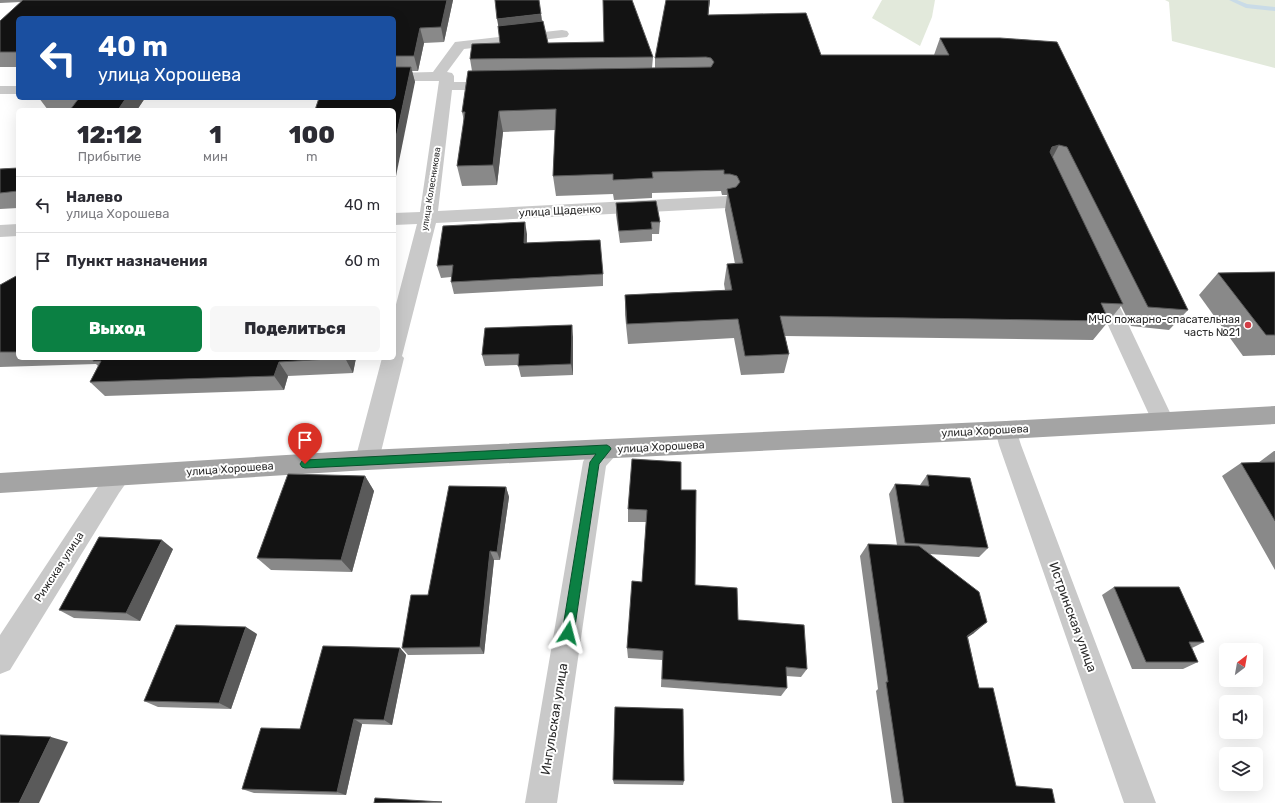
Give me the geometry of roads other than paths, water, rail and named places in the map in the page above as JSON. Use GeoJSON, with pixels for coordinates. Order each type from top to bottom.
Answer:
{"type":"FeatureCollection","features":[{"type":"Feature","properties":{"kind":"main road","name":"улица Хорошева"},"geometry":{"type":"LineString","coordinates":[[0,483],[367,460],[1006,430],[1275,415]]}},
{"type":"Feature","properties":{"kind":"street"},"geometry":{"type":"LineString","coordinates":[[442,81],[460,45],[562,34]]}},
{"type":"Feature","properties":{"kind":"street"},"geometry":{"type":"LineString","coordinates":[[396,77],[508,86]]}},
{"type":"Feature","properties":{"kind":"street","name":"улица Колесникова"},"geometry":{"type":"LineString","coordinates":[[396,344],[428,218],[442,81]]}},
{"type":"Feature","properties":{"kind":"street"},"geometry":{"type":"LineString","coordinates":[[0,90],[16,90]]}},
{"type":"Feature","properties":{"kind":"street","name":"улица Щаденко"},"geometry":{"type":"LineString","coordinates":[[396,219],[726,202]]}},
{"type":"Feature","properties":{"kind":"street"},"geometry":{"type":"LineString","coordinates":[[0,231],[16,230]]}},
{"type":"Feature","properties":{"kind":"street"},"geometry":{"type":"LineString","coordinates":[[1094,272],[1163,421]]}},
{"type":"Feature","properties":{"kind":"street"},"geometry":{"type":"LineString","coordinates":[[367,460],[392,360]]}},
{"type":"Feature","properties":{"kind":"street","name":"Истринская улица"},"geometry":{"type":"LineString","coordinates":[[1006,430],[1010,445],[1140,803]]}},
{"type":"Feature","properties":{"kind":"street","name":"Ингульская улица"},"geometry":{"type":"LineString","coordinates":[[541,803],[594,462],[607,449]]}},
{"type":"Feature","properties":{"kind":"street","name":"Рижская улица"},"geometry":{"type":"LineString","coordinates":[[0,660],[111,486],[119,476]]}},
{"type":"Feature","properties":{"kind":"waterway"},"geometry":{"type":"LineString","coordinates":[[1232,0],[1246,6],[1275,9]]}},
{"type":"Feature","properties":{"kind":"place","name":"МЧС пожарно-спасательная часть №21"},"geometry":{"type":"Point","coordinates":[1248,325]}}]}
